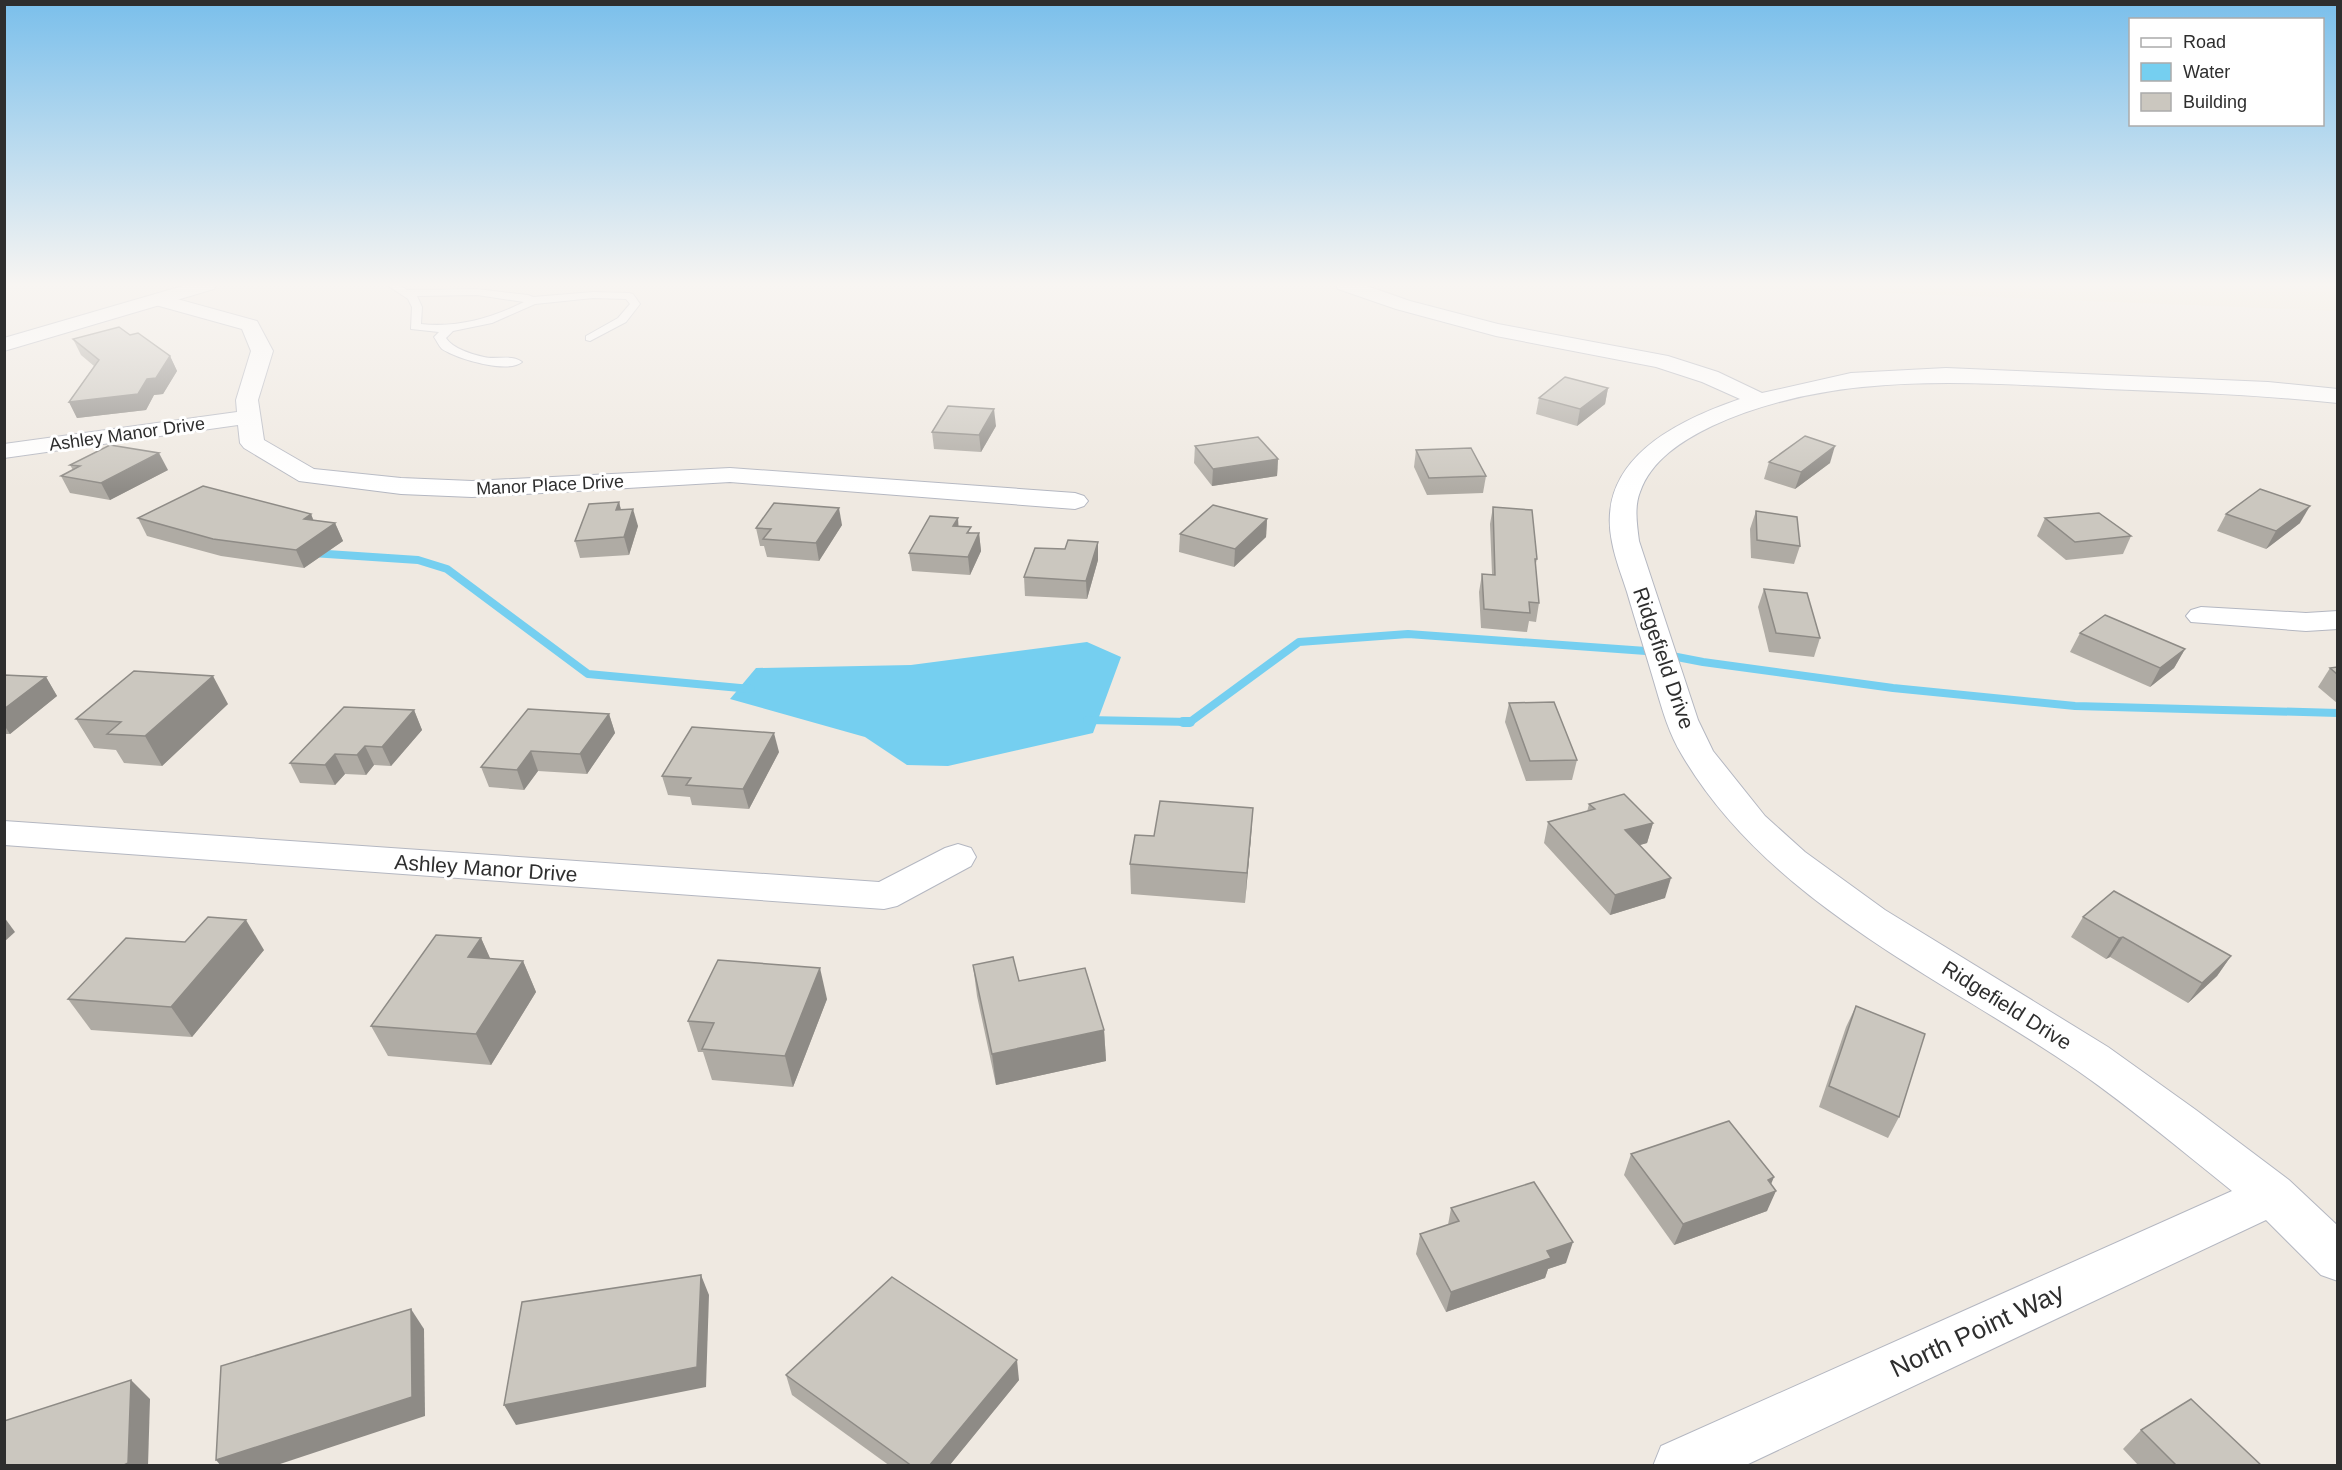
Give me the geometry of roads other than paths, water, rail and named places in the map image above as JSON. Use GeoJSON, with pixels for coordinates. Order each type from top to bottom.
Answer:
{"type":"FeatureCollection","features":[{"type":"Feature","properties":{"kind":"street","name":"Manor Place Drive"},"geometry":{"type":"LineString","coordinates":[[261,354],[247,400],[252,443],[308,476],[401,486],[472,489],[730,475],[1075,501]]}},
{"type":"Feature","properties":{"kind":"street"},"geometry":{"type":"LineString","coordinates":[[1622,354],[1660,361],[1710,377],[1762,401]]}},
{"type":"Feature","properties":{"kind":"street","name":"Ridgefield Drive"},"geometry":{"type":"LineString","coordinates":[[2337,396],[2268,389],[1946,375],[1852,380],[1762,401],[1713,416],[1676,434],[1645,460],[1628,489],[1623,512],[1625,541],[1682,720],[1697,753],[1721,788],[1752,824],[1792,861],[1871,920],[2093,1059],[2272,1195],[2337,1259]]}},
{"type":"Feature","properties":{"kind":"street","name":"Ashley Manor Drive"},"geometry":{"type":"LineString","coordinates":[[4,451],[249,417]]}},
{"type":"Feature","properties":{"kind":"street"},"geometry":{"type":"LineString","coordinates":[[2201,616],[2306,622],[2337,620]]}},
{"type":"Feature","properties":{"kind":"street","name":"Ashley Manor Drive"},"geometry":{"type":"LineString","coordinates":[[4,833],[884,896],[958,857]]}},
{"type":"Feature","properties":{"kind":"street","name":"North Point Way"},"geometry":{"type":"LineString","coordinates":[[1681,1466],[2272,1195]]}},
{"type":"Feature","properties":{"kind":"lane"},"geometry":{"type":"LineString","coordinates":[[464,354],[483,361],[516,363]]}},
{"type":"Feature","properties":{"kind":"water"},"geometry":{"type":"Polygon","coordinates":[[[1087,642],[1121,657],[1093,733],[948,766],[907,765],[865,737],[730,699],[756,668],[911,665],[1087,642]]]}},
{"type":"Feature","properties":{"kind":"waterway"},"geometry":{"type":"LineString","coordinates":[[312,553],[418,560],[447,569],[588,674],[751,689]]}},
{"type":"Feature","properties":{"kind":"waterway"},"geometry":{"type":"LineString","coordinates":[[1190,722],[1299,642],[1408,634],[1646,651],[1703,662],[1893,688],[2075,706],[2338,713]]}},
{"type":"Feature","properties":{"kind":"waterway"},"geometry":{"type":"LineString","coordinates":[[1087,720],[1190,722]]}},
{"type":"Feature","properties":{"kind":"waterway"},"geometry":{"type":"LineString","coordinates":[[1183,722],[1190,722]]}}]}
